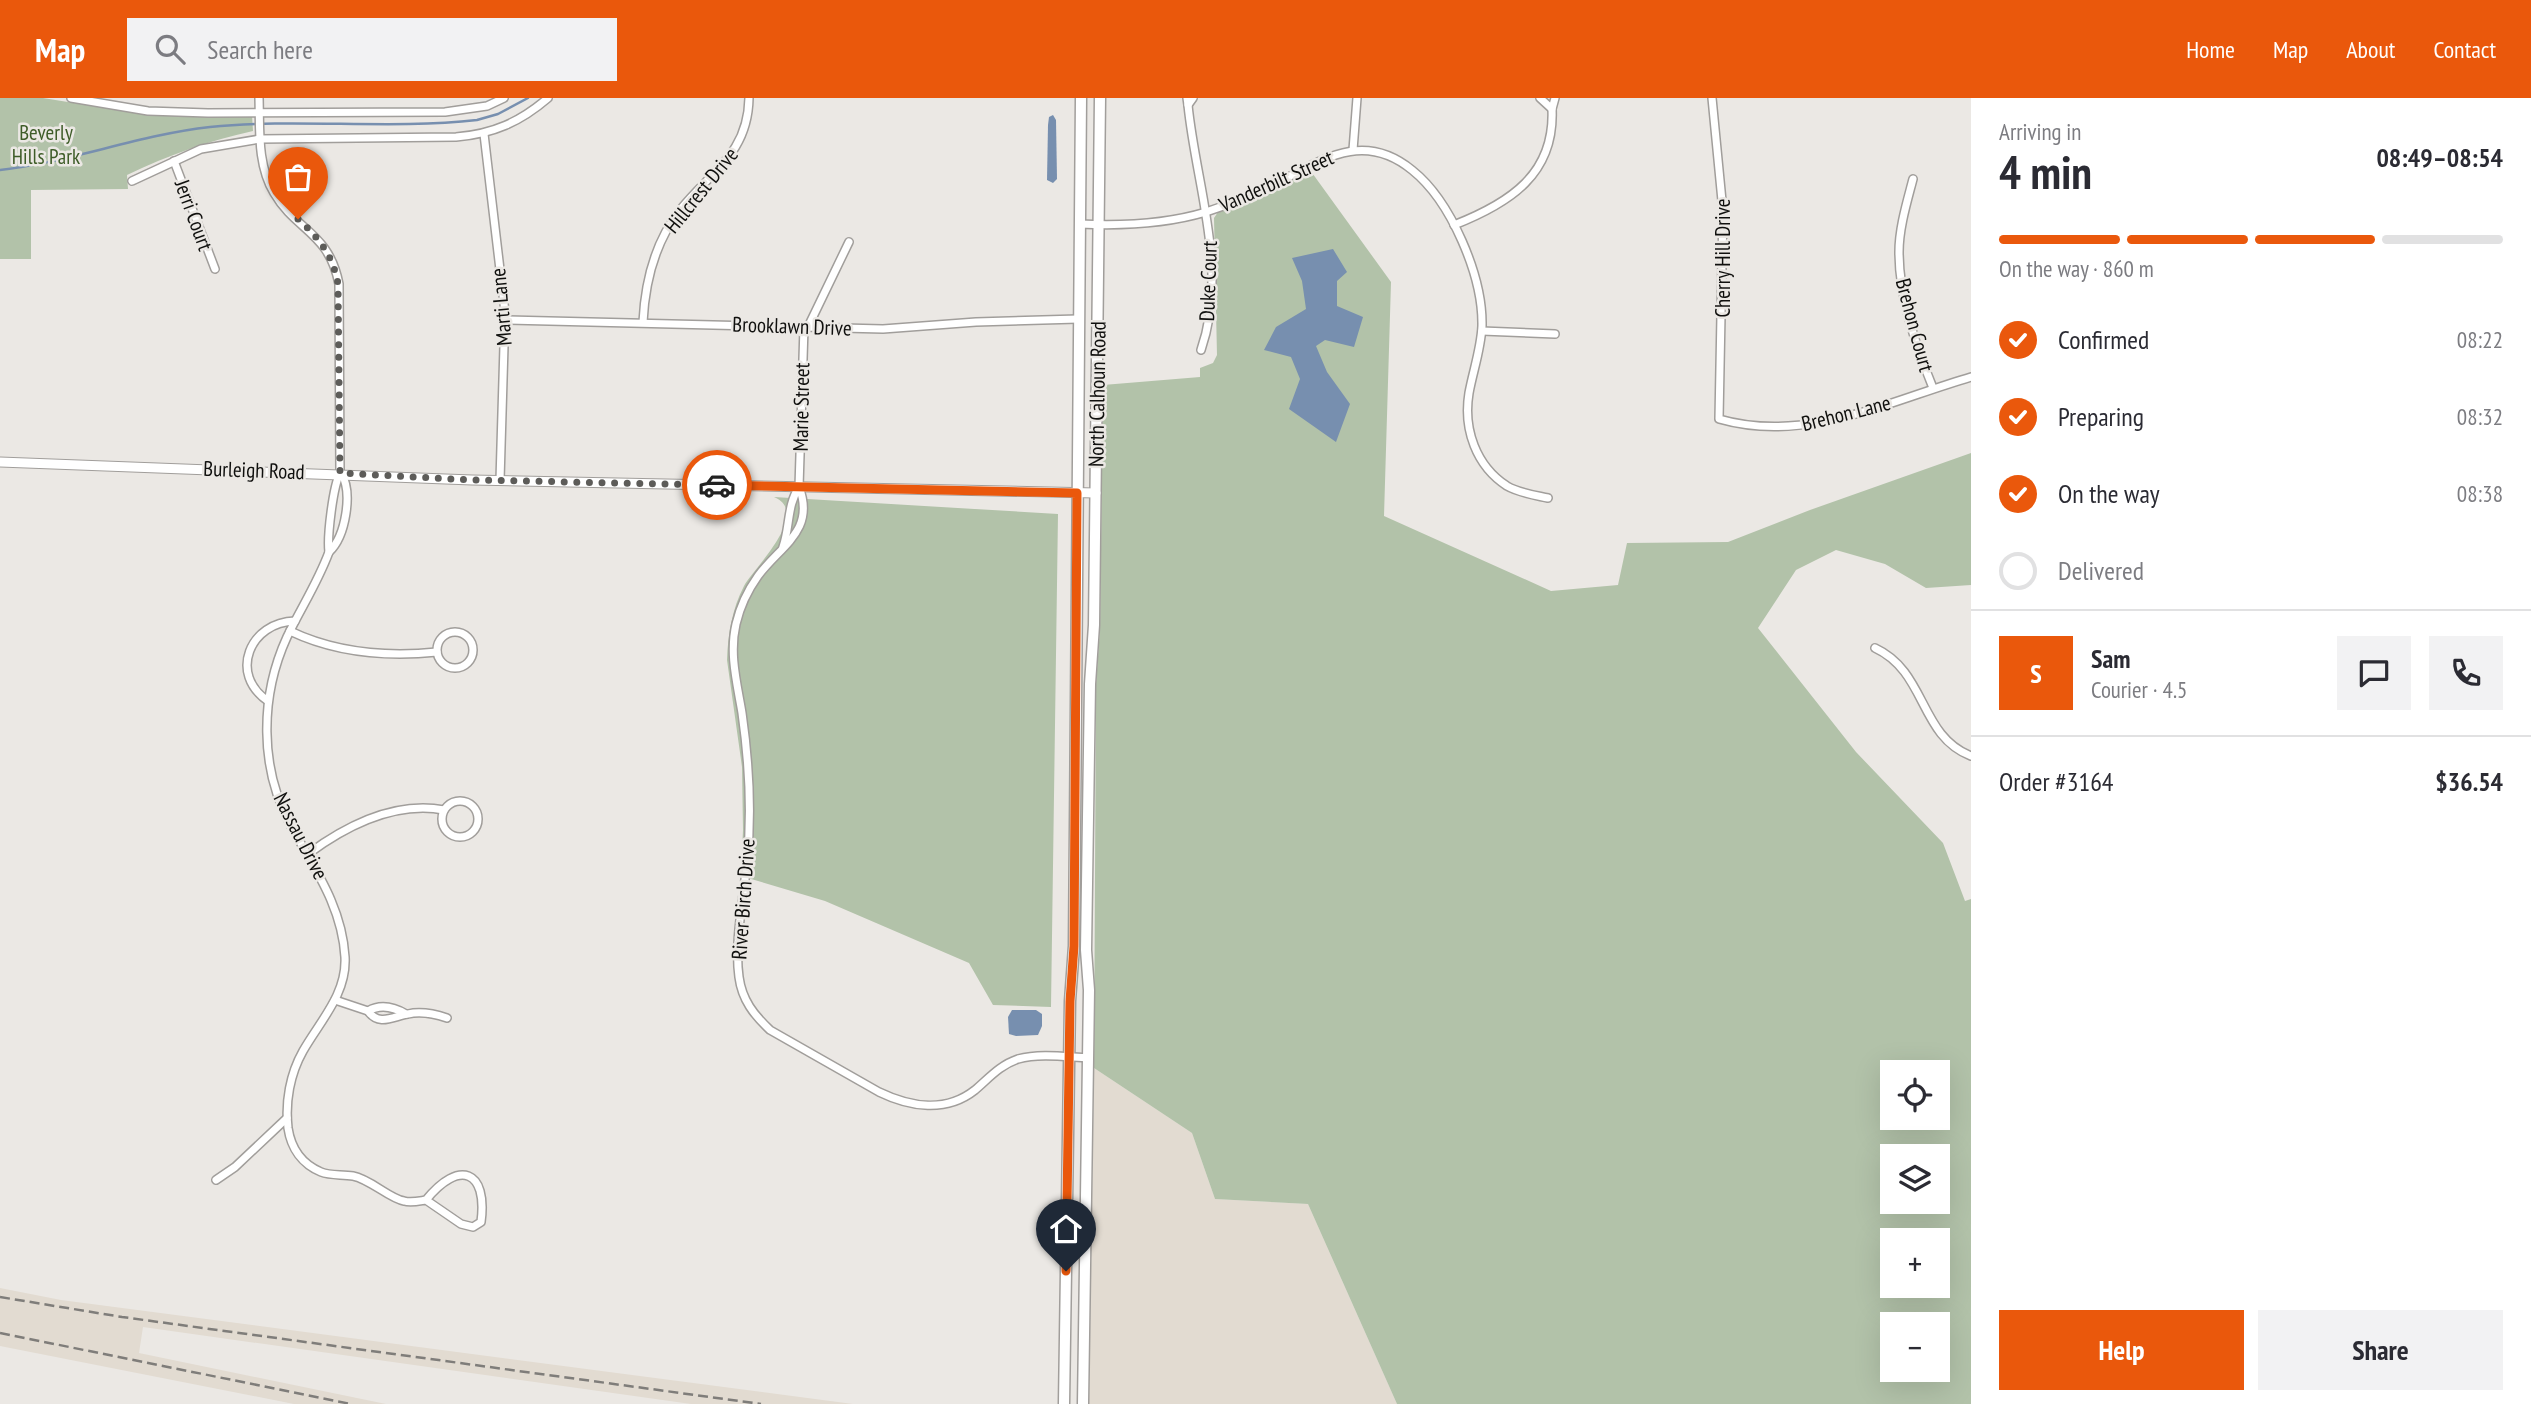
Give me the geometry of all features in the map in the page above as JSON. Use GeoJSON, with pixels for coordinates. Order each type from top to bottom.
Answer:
{"type":"FeatureCollection","features":[{"type":"Feature","properties":{"kind":"main road","name":"North Calhoun Road"},"geometry":{"type":"LineString","coordinates":[[1064,1404],[1069,1057],[1074,946],[1081,98]]}},
{"type":"Feature","properties":{"kind":"main road","name":"North Calhoun Road"},"geometry":{"type":"LineString","coordinates":[[1083,1404],[1089,990],[1086,950],[1096,493],[1100,98]]}},
{"type":"Feature","properties":{"kind":"street"},"geometry":{"type":"LineString","coordinates":[[71,98],[105,101],[148,111],[260,116],[445,112],[487,106],[501,99]]}},
{"type":"Feature","properties":{"kind":"street","name":"Nassau Drive"},"geometry":{"type":"LineString","coordinates":[[259,98],[263,163],[274,194],[321,241],[336,270],[339,298],[340,473],[335,484],[329,552],[322,572],[290,631],[274,671],[268,701],[267,731],[273,777],[290,824],[327,889],[342,937],[344,974],[335,1000],[295,1068],[287,1118]]}},
{"type":"Feature","properties":{"kind":"street"},"geometry":{"type":"LineString","coordinates":[[132,181],[211,147],[260,139],[456,137],[484,134],[513,123],[548,98]]}},
{"type":"Feature","properties":{"kind":"street","name":"Hillcrest Drive"},"geometry":{"type":"LineString","coordinates":[[643,322],[650,274],[661,240],[679,211],[719,170],[740,141],[746,124],[749,98]]}},
{"type":"Feature","properties":{"kind":"street"},"geometry":{"type":"LineString","coordinates":[[1353,150],[1357,98]]}},
{"type":"Feature","properties":{"kind":"street"},"geometry":{"type":"LineString","coordinates":[[1539,98],[1552,109]]}},
{"type":"Feature","properties":{"kind":"street"},"geometry":{"type":"LineString","coordinates":[[1454,225],[1507,197],[1530,179],[1550,147],[1555,98]]}},
{"type":"Feature","properties":{"kind":"street","name":"Cherry Hill Drive"},"geometry":{"type":"LineString","coordinates":[[1712,98],[1723,211],[1719,419]]}},
{"type":"Feature","properties":{"kind":"street","name":"Duke Court"},"geometry":{"type":"LineString","coordinates":[[1189,100],[1207,211],[1211,281],[1206,335],[1200,350]]}},
{"type":"Feature","properties":{"kind":"street","name":"Marti Lane"},"geometry":{"type":"LineString","coordinates":[[484,134],[505,320],[500,480]]}},
{"type":"Feature","properties":{"kind":"street","name":"Vanderbilt Street"},"geometry":{"type":"LineString","coordinates":[[1080,224],[1146,223],[1207,211],[1263,190],[1330,155],[1353,150],[1378,153],[1409,167],[1419,176],[1454,225],[1474,271],[1481,307],[1482,331],[1467,403],[1468,424],[1474,447],[1495,477],[1508,486],[1548,498]]}},
{"type":"Feature","properties":{"kind":"street","name":"Jerri Court"},"geometry":{"type":"LineString","coordinates":[[174,161],[215,269]]}},
{"type":"Feature","properties":{"kind":"street","name":"Brehon Court"},"geometry":{"type":"LineString","coordinates":[[1913,178],[1901,235],[1900,277],[1933,388]]}},
{"type":"Feature","properties":{"kind":"street","name":"Marie Street"},"geometry":{"type":"LineString","coordinates":[[799,487],[806,327],[849,242]]}},
{"type":"Feature","properties":{"kind":"street","name":"Brooklawn Drive"},"geometry":{"type":"LineString","coordinates":[[505,320],[913,328],[976,321],[1078,319]]}},
{"type":"Feature","properties":{"kind":"street"},"geometry":{"type":"LineString","coordinates":[[1482,331],[1555,334]]}},
{"type":"Feature","properties":{"kind":"street","name":"Brehon Lane"},"geometry":{"type":"LineString","coordinates":[[1719,419],[1784,427],[1816,425],[1971,377]]}},
{"type":"Feature","properties":{"kind":"street","name":"Burleigh Road"},"geometry":{"type":"LineString","coordinates":[[0,462],[500,480],[1096,493]]}},
{"type":"Feature","properties":{"kind":"street","name":"Nassau Drive"},"geometry":{"type":"LineString","coordinates":[[329,552],[337,544],[345,511],[346,481],[340,473]]}},
{"type":"Feature","properties":{"kind":"street","name":"River Birch Drive"},"geometry":{"type":"LineString","coordinates":[[782,548],[789,527],[791,503],[799,487]]}},
{"type":"Feature","properties":{"kind":"street","name":"River Birch Drive"},"geometry":{"type":"LineString","coordinates":[[799,487],[805,502],[797,532],[750,588],[734,633],[734,671],[742,713],[749,788],[749,836],[737,964],[742,993],[749,1007],[770,1030],[787,1040],[896,1101],[918,1106],[937,1105],[962,1098],[1001,1067],[1020,1059],[1088,1058]]}},
{"type":"Feature","properties":{"kind":"street"},"geometry":{"type":"LineString","coordinates":[[268,701],[258,694],[251,684],[248,660],[251,647],[267,627],[277,622],[295,621]]}},
{"type":"Feature","properties":{"kind":"street"},"geometry":{"type":"LineString","coordinates":[[290,631],[304,638],[364,653],[412,655],[437,652]]}},
{"type":"Feature","properties":{"kind":"street"},"geometry":{"type":"LineString","coordinates":[[455,632],[467,636],[473,646],[472,657],[458,668],[447,666],[437,652],[444,636],[455,632]]}},
{"type":"Feature","properties":{"kind":"street"},"geometry":{"type":"LineString","coordinates":[[1875,648],[1896,660],[1906,672],[1939,733],[1949,745],[1971,756]]}},
{"type":"Feature","properties":{"kind":"street"},"geometry":{"type":"LineString","coordinates":[[308,854],[336,834],[373,818],[419,808],[444,810],[457,800],[468,802],[478,816],[476,827],[461,837],[449,833],[442,823],[444,810]]}},
{"type":"Feature","properties":{"kind":"street"},"geometry":{"type":"LineString","coordinates":[[335,1000],[387,1020],[406,1014],[435,1014],[447,1017]]}},
{"type":"Feature","properties":{"kind":"street"},"geometry":{"type":"LineString","coordinates":[[368,1011],[374,1007],[389,1007],[406,1014]]}},
{"type":"Feature","properties":{"kind":"street"},"geometry":{"type":"LineString","coordinates":[[216,1180],[235,1167],[287,1118]]}},
{"type":"Feature","properties":{"kind":"street"},"geometry":{"type":"LineString","coordinates":[[287,1118],[290,1140],[298,1155],[311,1167],[324,1174],[355,1176],[403,1201],[426,1200],[461,1224],[473,1227],[481,1223],[481,1195],[474,1181],[465,1175],[456,1174],[444,1180],[426,1200]]}},
{"type":"Feature","properties":{"kind":"shaded area"},"geometry":{"type":"Polygon","coordinates":[[[1094,1068],[1192,1133],[1215,1199],[1308,1204],[1397,1404],[1089,1404],[1094,1068]]]}},
{"type":"Feature","properties":{"kind":"shaded area"},"geometry":{"type":"Polygon","coordinates":[[[0,1288],[61,1300],[853,1404],[691,1404],[143,1327],[139,1353],[386,1404],[294,1404],[0,1346],[0,1288]]]}},
{"type":"Feature","properties":{"kind":"green space","name":"Beverly Hills Park"},"geometry":{"type":"Polygon","coordinates":[[[0,98],[43,98],[136,113],[252,115],[253,131],[189,149],[127,175],[128,189],[31,190],[31,259],[0,259],[0,98]]]}},
{"type":"Feature","properties":{"kind":"green space"},"geometry":{"type":"Polygon","coordinates":[[[1310,170],[1391,282],[1384,516],[1551,591],[1618,585],[1627,543],[1728,542],[1971,453],[1971,585],[1926,588],[1885,564],[1836,550],[1796,570],[1758,628],[1856,752],[1943,843],[1965,901],[1971,899],[1971,1404],[1397,1404],[1308,1204],[1215,1199],[1192,1133],[1094,1068],[1096,684],[1100,629],[1103,385],[1200,377],[1200,368],[1213,363],[1217,355],[1214,218],[1218,212],[1262,195],[1310,170]]]}},
{"type":"Feature","properties":{"kind":"green space"},"geometry":{"type":"Polygon","coordinates":[[[774,497],[1058,514],[1051,1007],[993,1005],[969,963],[825,901],[741,876],[742,767],[727,660],[736,604],[744,586],[784,527],[787,515],[784,505],[774,497]]]}},
{"type":"Feature","properties":{"kind":"water"},"geometry":{"type":"Polygon","coordinates":[[[1053,115],[1056,120],[1057,179],[1053,183],[1047,180],[1048,125],[1049,117],[1053,115]]]}},
{"type":"Feature","properties":{"kind":"water"},"geometry":{"type":"Polygon","coordinates":[[[1333,249],[1347,272],[1337,281],[1337,306],[1363,317],[1354,347],[1325,340],[1316,346],[1327,372],[1350,404],[1336,442],[1289,409],[1300,379],[1291,357],[1264,350],[1276,327],[1306,309],[1302,281],[1292,258],[1333,249]]]}},
{"type":"Feature","properties":{"kind":"water"},"geometry":{"type":"Polygon","coordinates":[[[1012,1010],[1036,1010],[1042,1014],[1042,1026],[1038,1035],[1009,1034],[1008,1017],[1012,1010]]]}},
{"type":"Feature","properties":{"kind":"waterway"},"geometry":{"type":"LineString","coordinates":[[0,170],[210,127],[411,124],[477,120],[498,114],[528,98]]}},
{"type":"Feature","properties":{"kind":"railway"},"geometry":{"type":"LineString","coordinates":[[0,1297],[122,1317],[761,1404]]}},
{"type":"Feature","properties":{"kind":"railway"},"geometry":{"type":"LineString","coordinates":[[0,1333],[351,1404]]}},
{"type":"Feature","properties":{"kind":"way so far"},"geometry":{"type":"LineString","coordinates":[[298,219],[321,241],[336,270],[339,298],[340,473],[472,480],[717,485]]}},
{"type":"Feature","properties":{"kind":"route"},"geometry":{"type":"LineString","coordinates":[[717,485],[1077,493],[1074,946],[1070,1001],[1066,1271]]}}]}
